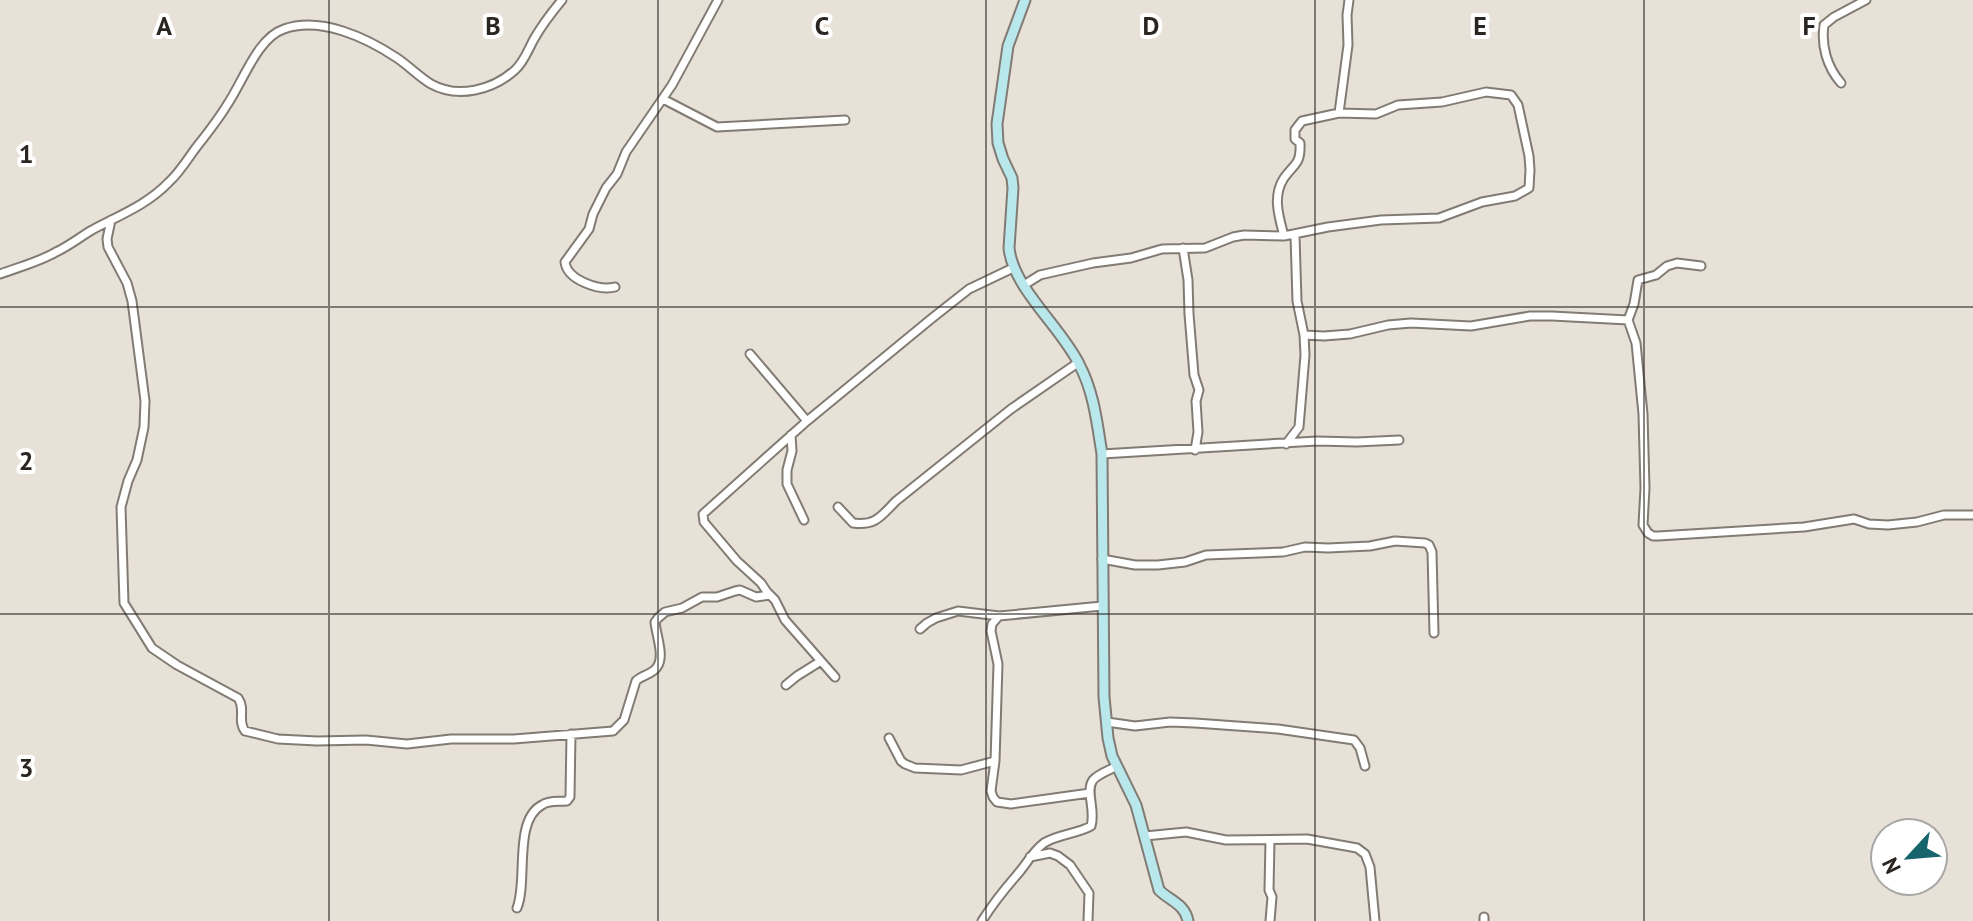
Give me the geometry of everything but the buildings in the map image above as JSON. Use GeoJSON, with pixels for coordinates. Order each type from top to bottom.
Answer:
{"type":"FeatureCollection","features":[{"type":"Feature","properties":{"kind":"street"},"geometry":{"type":"LineString","coordinates":[[0,274],[48,256],[145,203],[172,180],[242,83],[258,49],[265,40],[283,29],[314,26],[355,35],[400,59],[430,83],[458,92],[471,91],[504,79],[518,67],[562,0]]}},
{"type":"Feature","properties":{"kind":"street"},"geometry":{"type":"LineString","coordinates":[[615,287],[604,289],[576,278],[566,269],[565,262],[589,229],[593,214],[626,152],[663,99],[718,0]]}},
{"type":"Feature","properties":{"kind":"street"},"geometry":{"type":"LineString","coordinates":[[1025,0],[1008,46],[997,124],[998,143],[1013,188],[1009,248],[1013,268],[1079,362],[1090,386],[1102,454],[1102,606],[1108,738],[1117,766],[1136,805],[1159,890],[1180,905],[1188,921]]}},
{"type":"Feature","properties":{"kind":"street"},"geometry":{"type":"LineString","coordinates":[[1339,113],[1348,45],[1349,0]]}},
{"type":"Feature","properties":{"kind":"street"},"geometry":{"type":"LineString","coordinates":[[1841,83],[1831,69],[1825,52],[1824,25],[1866,0]]}},
{"type":"Feature","properties":{"kind":"street"},"geometry":{"type":"LineString","coordinates":[[1024,285],[1040,275],[1162,249],[1205,248],[1244,235],[1284,236],[1381,220],[1439,218],[1482,202],[1515,196],[1529,188],[1530,170],[1518,105],[1511,95],[1486,92],[1442,102],[1398,105],[1376,114],[1339,113],[1302,121],[1295,130],[1295,139],[1300,143],[1299,162],[1281,185],[1277,207],[1284,236]]}},
{"type":"Feature","properties":{"kind":"street"},"geometry":{"type":"LineString","coordinates":[[663,99],[717,127],[845,120]]}},
{"type":"Feature","properties":{"kind":"street"},"geometry":{"type":"LineString","coordinates":[[111,220],[108,247],[127,283],[132,301],[145,401],[144,427],[137,460],[121,507],[124,603],[152,648],[238,698],[243,707],[241,722],[245,731],[268,738],[407,744],[451,739],[514,739],[606,733],[621,725],[636,681],[654,671],[659,662],[655,622],[661,615],[702,597],[717,597],[740,590],[756,597],[770,595]]}},
{"type":"Feature","properties":{"kind":"street"},"geometry":{"type":"LineString","coordinates":[[1286,444],[1299,427],[1305,355],[1297,301],[1295,235]]}},
{"type":"Feature","properties":{"kind":"street"},"geometry":{"type":"LineString","coordinates":[[1183,248],[1194,375],[1199,390],[1195,450]]}},
{"type":"Feature","properties":{"kind":"street"},"geometry":{"type":"LineString","coordinates":[[1701,266],[1677,263],[1656,275],[1638,280],[1628,320],[1636,343],[1644,445],[1643,525],[1648,533],[1658,536],[1804,527],[1854,519],[1888,525],[1944,515],[1973,515]]}},
{"type":"Feature","properties":{"kind":"street"},"geometry":{"type":"LineString","coordinates":[[835,677],[785,620],[777,603],[761,583],[712,532],[704,522],[703,514],[807,421],[969,289],[1013,268]]}},
{"type":"Feature","properties":{"kind":"street"},"geometry":{"type":"LineString","coordinates":[[1304,335],[1350,334],[1411,323],[1471,326],[1530,316],[1628,320]]}},
{"type":"Feature","properties":{"kind":"street"},"geometry":{"type":"LineString","coordinates":[[750,354],[807,421]]}},
{"type":"Feature","properties":{"kind":"street"},"geometry":{"type":"LineString","coordinates":[[838,507],[853,523],[868,525],[1011,409],[1079,362]]}},
{"type":"Feature","properties":{"kind":"street"},"geometry":{"type":"LineString","coordinates":[[791,435],[787,484],[804,520]]}},
{"type":"Feature","properties":{"kind":"street"},"geometry":{"type":"LineString","coordinates":[[1102,454],[1317,441],[1399,440]]}},
{"type":"Feature","properties":{"kind":"street"},"geometry":{"type":"LineString","coordinates":[[1102,559],[1135,565],[1158,565],[1185,562],[1206,555],[1283,552],[1305,547],[1360,546],[1395,541],[1425,543],[1432,552],[1434,633]]}},
{"type":"Feature","properties":{"kind":"street"},"geometry":{"type":"LineString","coordinates":[[920,629],[936,618],[958,611],[999,616],[1102,606]]}},
{"type":"Feature","properties":{"kind":"street"},"geometry":{"type":"LineString","coordinates":[[999,616],[992,624],[991,631],[998,664],[991,791],[997,802],[1003,804],[1090,793]]}},
{"type":"Feature","properties":{"kind":"street"},"geometry":{"type":"LineString","coordinates":[[786,685],[821,661]]}},
{"type":"Feature","properties":{"kind":"street"},"geometry":{"type":"LineString","coordinates":[[1107,722],[1148,726],[1180,722],[1342,737],[1354,740],[1360,748],[1365,766]]}},
{"type":"Feature","properties":{"kind":"street"},"geometry":{"type":"LineString","coordinates":[[517,908],[523,879],[523,843],[533,811],[541,805],[567,801],[570,797],[571,734]]}},
{"type":"Feature","properties":{"kind":"street"},"geometry":{"type":"LineString","coordinates":[[889,738],[901,761],[915,768],[961,770],[995,761]]}},
{"type":"Feature","properties":{"kind":"street"},"geometry":{"type":"LineString","coordinates":[[982,921],[1004,888],[1044,843],[1091,826],[1093,810],[1090,793],[1094,778],[1117,766]]}},
{"type":"Feature","properties":{"kind":"street"},"geometry":{"type":"LineString","coordinates":[[1145,836],[1186,832],[1226,840],[1307,839],[1352,846],[1362,851],[1368,859],[1375,921]]}},
{"type":"Feature","properties":{"kind":"street"},"geometry":{"type":"LineString","coordinates":[[1270,840],[1270,921]]}},
{"type":"Feature","properties":{"kind":"street"},"geometry":{"type":"LineString","coordinates":[[1030,857],[1050,853],[1070,865],[1089,893],[1088,921]]}}]}
